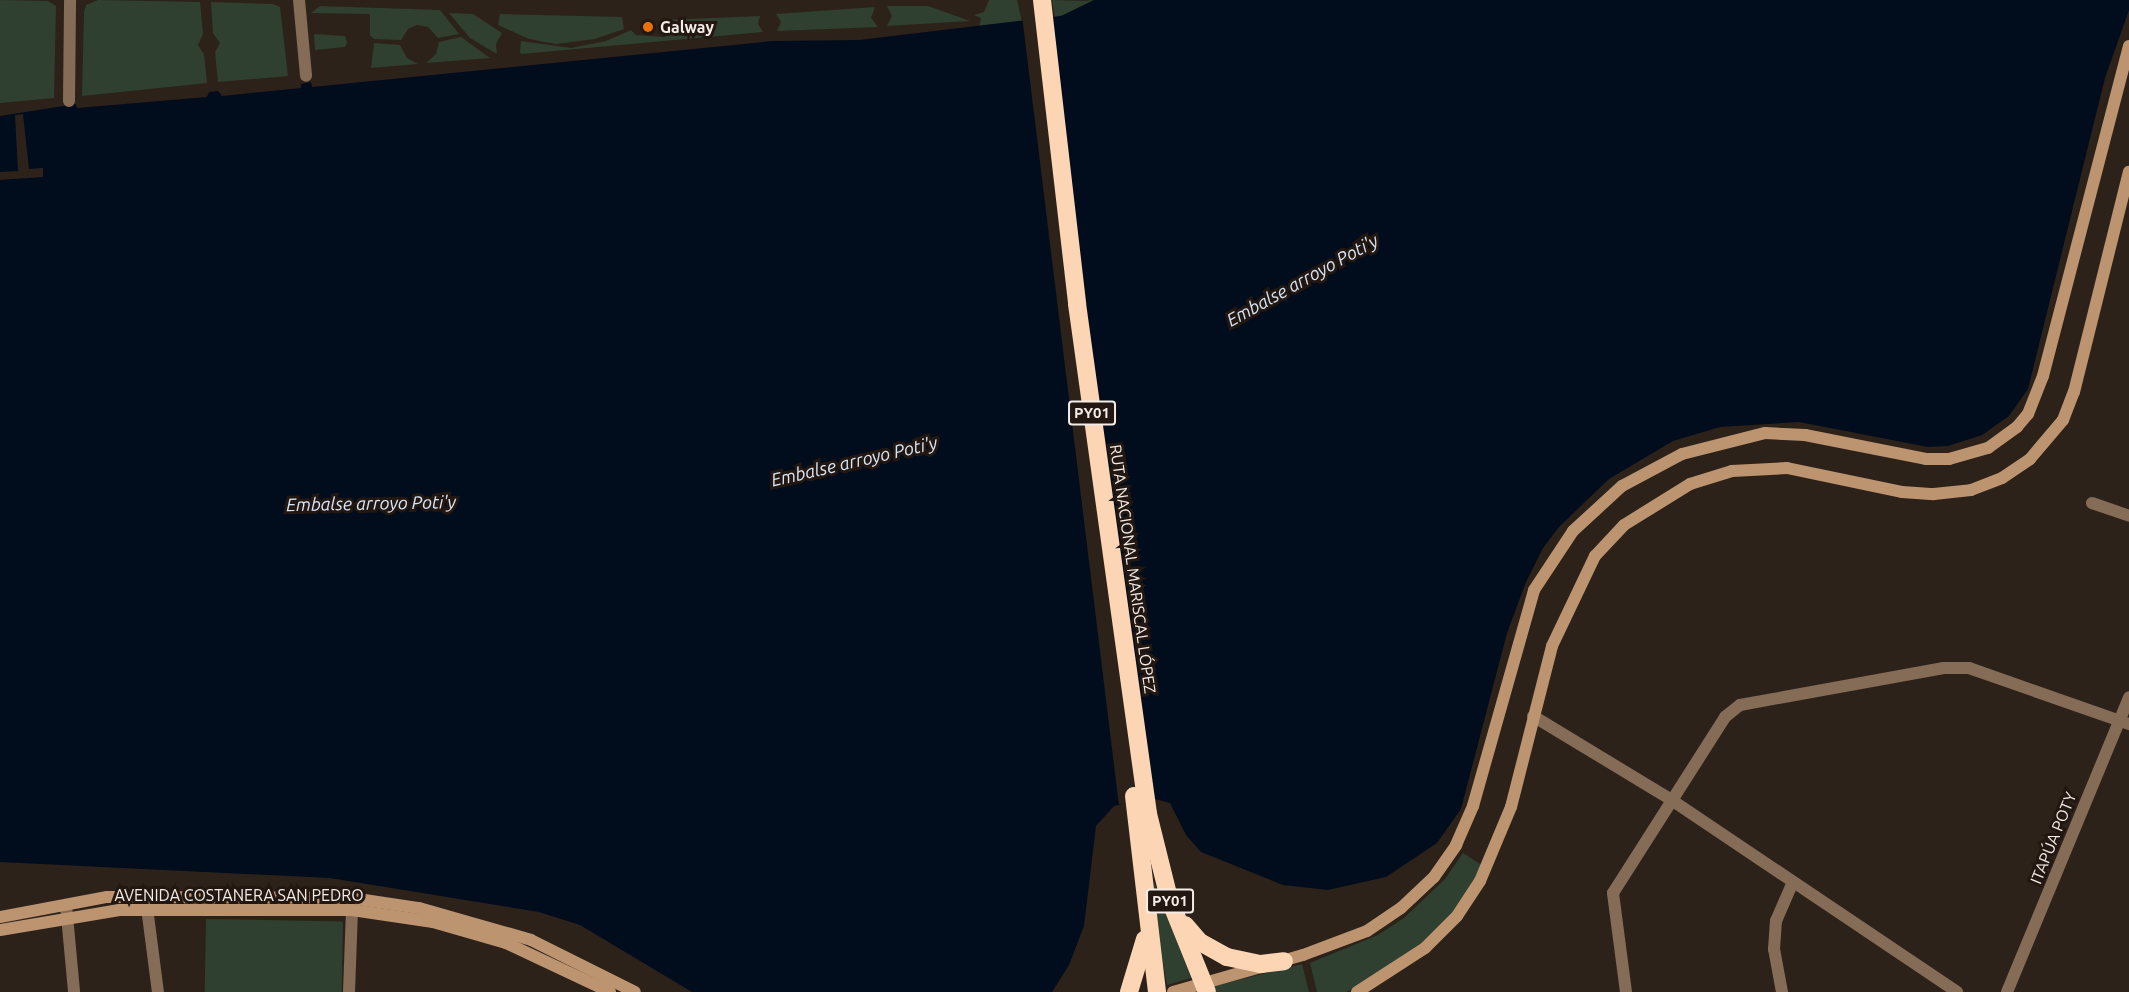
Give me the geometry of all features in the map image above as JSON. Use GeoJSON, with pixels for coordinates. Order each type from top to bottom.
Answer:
{"type":"FeatureCollection","features":[{"type":"Feature","properties":{"kind":"highway","name":"RUTA NACIONAL MARISCAL LÓPEZ"},"geometry":{"type":"LineString","coordinates":[[1037,6],[1142,815],[1148,924],[1157,992]]}},
{"type":"Feature","properties":{"kind":"highway","name":"RUTA NACIONAL MARISCAL LÓPEZ"},"geometry":{"type":"LineString","coordinates":[[1142,815],[1169,898],[1205,988]]}},
{"type":"Feature","properties":{"kind":"highway"},"geometry":{"type":"LineString","coordinates":[[1169,898],[1192,934],[1214,952],[1244,962],[1284,961]]}},
{"type":"Feature","properties":{"kind":"highway"},"geometry":{"type":"LineString","coordinates":[[1129,992],[1148,924]]}},
{"type":"Feature","properties":{"kind":"main road"},"geometry":{"type":"LineString","coordinates":[[1176,991],[1205,988],[1367,931],[1401,908],[1434,876],[1456,845],[1473,806],[1534,590],[1555,554],[1604,498],[1661,463],[1746,436],[1785,433],[1906,456],[1950,459],[1988,448],[2017,427],[2028,414],[2043,376],[2129,46]]}},
{"type":"Feature","properties":{"kind":"main road"},"geometry":{"type":"LineString","coordinates":[[1357,992],[1425,948],[1470,898],[1504,830],[1552,646],[1595,556],[1639,513],[1690,484],[1732,471],[1787,468],[1934,494],[1971,490],[2002,478],[2030,459],[2063,420],[2074,392],[2129,172]]}},
{"type":"Feature","properties":{"kind":"main road","name":"AVENIDA COSTANERA SAN PEDRO"},"geometry":{"type":"LineString","coordinates":[[0,930],[66,911],[146,896],[351,898],[419,908],[531,940],[634,992]]}},
{"type":"Feature","properties":{"kind":"main road","name":"AVENIDA COSTANERA SAN PEDRO"},"geometry":{"type":"LineString","coordinates":[[0,917],[66,911],[352,910],[433,922],[506,944],[610,992]]}},
{"type":"Feature","properties":{"kind":"street"},"geometry":{"type":"LineString","coordinates":[[69,101],[70,0]]}},
{"type":"Feature","properties":{"kind":"street"},"geometry":{"type":"LineString","coordinates":[[299,0],[306,76]]}},
{"type":"Feature","properties":{"kind":"street"},"geometry":{"type":"LineString","coordinates":[[2092,503],[2129,516]]}},
{"type":"Feature","properties":{"kind":"street"},"geometry":{"type":"LineString","coordinates":[[1626,992],[1613,893],[1670,799],[1725,717],[1740,705],[1944,668],[1969,668],[1995,675],[2055,701],[2124,723]]}},
{"type":"Feature","properties":{"kind":"street","name":"ITAPÚA POTY"},"geometry":{"type":"LineString","coordinates":[[2007,992],[2124,723],[2129,697]]}},
{"type":"Feature","properties":{"kind":"street"},"geometry":{"type":"LineString","coordinates":[[1533,716],[1670,799],[1792,884],[1957,992]]}},
{"type":"Feature","properties":{"kind":"street"},"geometry":{"type":"LineString","coordinates":[[1782,992],[1774,950],[1776,921],[1792,884]]}},
{"type":"Feature","properties":{"kind":"street"},"geometry":{"type":"LineString","coordinates":[[146,896],[145,910],[158,992]]}},
{"type":"Feature","properties":{"kind":"street"},"geometry":{"type":"LineString","coordinates":[[349,992],[352,910]]}},
{"type":"Feature","properties":{"kind":"street"},"geometry":{"type":"LineString","coordinates":[[66,911],[74,992]]}},
{"type":"Feature","properties":{"kind":"green space"},"geometry":{"type":"Polygon","coordinates":[[[0,0],[48,1],[56,6],[54,98],[0,103],[0,0]]]}},
{"type":"Feature","properties":{"kind":"green space"},"geometry":{"type":"Polygon","coordinates":[[[98,0],[200,2],[203,34],[198,45],[204,54],[207,83],[82,96],[84,12],[86,5],[98,0]]]}},
{"type":"Feature","properties":{"kind":"green space"},"geometry":{"type":"Polygon","coordinates":[[[989,0],[1017,0],[1022,22],[979,27],[981,18],[974,15],[984,12],[989,0]]]}},
{"type":"Feature","properties":{"kind":"green space"},"geometry":{"type":"Polygon","coordinates":[[[1052,0],[1094,0],[1073,13],[1055,17],[1052,0]]]}},
{"type":"Feature","properties":{"kind":"green space"},"geometry":{"type":"Polygon","coordinates":[[[211,2],[273,4],[280,7],[288,76],[218,82],[215,52],[220,43],[213,33],[211,2]]]}},
{"type":"Feature","properties":{"kind":"green space"},"geometry":{"type":"Polygon","coordinates":[[[320,6],[440,10],[459,34],[438,38],[428,27],[417,25],[408,29],[401,40],[374,39],[370,35],[370,14],[311,13],[320,6]]]}},
{"type":"Feature","properties":{"kind":"green space"},"geometry":{"type":"Polygon","coordinates":[[[887,6],[928,6],[970,21],[887,26],[892,16],[887,6]]]}},
{"type":"Feature","properties":{"kind":"green space"},"geometry":{"type":"Polygon","coordinates":[[[875,7],[871,18],[878,27],[777,31],[781,22],[776,14],[875,7]]]}},
{"type":"Feature","properties":{"kind":"green space"},"geometry":{"type":"Polygon","coordinates":[[[449,13],[473,14],[502,33],[496,44],[497,54],[470,38],[449,13]]]}},
{"type":"Feature","properties":{"kind":"green space"},"geometry":{"type":"Polygon","coordinates":[[[500,14],[622,17],[624,29],[595,39],[556,44],[529,39],[498,25],[500,14]]]}},
{"type":"Feature","properties":{"kind":"green space"},"geometry":{"type":"Polygon","coordinates":[[[760,16],[758,24],[763,32],[521,54],[520,52],[521,41],[571,48],[606,41],[631,30],[636,35],[665,37],[666,20],[760,16]]]}},
{"type":"Feature","properties":{"kind":"green space"},"geometry":{"type":"Polygon","coordinates":[[[314,34],[345,36],[347,43],[345,47],[315,50],[314,34]]]}},
{"type":"Feature","properties":{"kind":"green space"},"geometry":{"type":"Polygon","coordinates":[[[461,37],[490,58],[426,63],[436,54],[439,42],[461,37]]]}},
{"type":"Feature","properties":{"kind":"green space"},"geometry":{"type":"Polygon","coordinates":[[[374,43],[400,45],[407,58],[418,64],[371,68],[374,43]]]}},
{"type":"Feature","properties":{"kind":"green space"},"geometry":{"type":"Polygon","coordinates":[[[1463,853],[1483,866],[1452,914],[1436,932],[1390,968],[1346,992],[1317,992],[1310,963],[1378,935],[1404,918],[1445,879],[1463,853]]]}},
{"type":"Feature","properties":{"kind":"green space"},"geometry":{"type":"Polygon","coordinates":[[[1153,880],[1191,978],[1167,985],[1161,953],[1153,880]]]}},
{"type":"Feature","properties":{"kind":"green space"},"geometry":{"type":"Polygon","coordinates":[[[206,919],[343,921],[342,992],[205,992],[206,919]]]}},
{"type":"Feature","properties":{"kind":"green space"},"geometry":{"type":"Polygon","coordinates":[[[1302,964],[1309,992],[1213,992],[1211,987],[1302,964]]]}},
{"type":"Feature","properties":{"kind":"water","name":"Embalse arroyo Poti'y"},"geometry":{"type":"Polygon","coordinates":[[[1094,0],[2129,0],[2129,10],[2105,78],[2028,389],[2009,416],[1982,435],[1948,446],[1928,447],[1799,422],[1720,427],[1673,441],[1609,479],[1559,527],[1543,548],[1526,582],[1507,633],[1461,809],[1437,843],[1386,877],[1328,890],[1283,885],[1201,852],[1186,835],[1170,803],[1151,798],[1114,806],[1096,826],[1084,926],[1069,965],[1052,992],[692,992],[580,925],[539,912],[330,878],[0,862],[0,116],[76,104],[77,108],[207,97],[209,92],[218,91],[222,96],[301,88],[301,84],[311,82],[312,87],[773,41],[859,40],[1061,16],[1094,0]]]}},
{"type":"Feature","properties":{"kind":"pier"},"geometry":{"type":"Polygon","coordinates":[[[1051,14],[1148,801],[1119,805],[1022,18],[1051,14]]]}},
{"type":"Feature","properties":{"kind":"pier"},"geometry":{"type":"Polygon","coordinates":[[[23,114],[29,169],[43,168],[43,177],[0,180],[0,172],[18,171],[15,115],[23,114]]]}},
{"type":"Feature","properties":{"kind":"place","name":"Galway"},"geometry":{"type":"Point","coordinates":[648,27]}}]}
